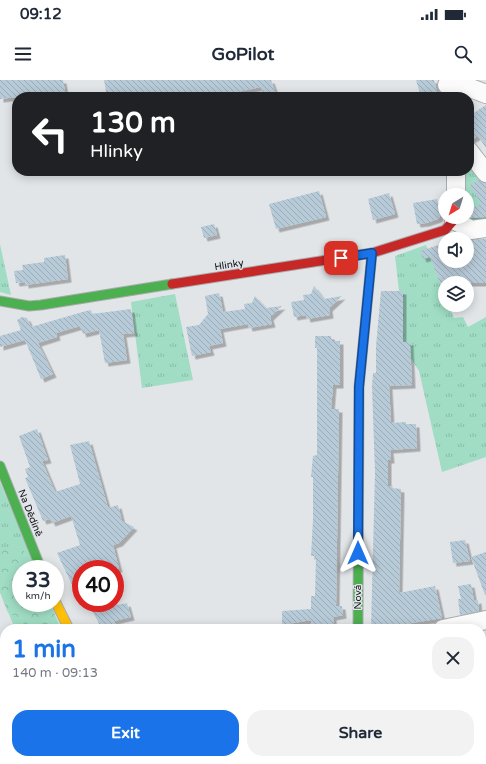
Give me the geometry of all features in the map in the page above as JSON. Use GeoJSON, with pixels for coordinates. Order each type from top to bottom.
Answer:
{"type":"FeatureCollection","features":[{"type":"Feature","properties":{"kind":"street"},"geometry":{"type":"LineString","coordinates":[[447,87],[463,85],[486,94]]}},
{"type":"Feature","properties":{"kind":"street"},"geometry":{"type":"LineString","coordinates":[[474,157],[486,173]]}},
{"type":"Feature","properties":{"kind":"street"},"geometry":{"type":"LineString","coordinates":[[456,176],[456,188]]}},
{"type":"Feature","properties":{"kind":"street","name":"Hlinky"},"geometry":{"type":"LineString","coordinates":[[0,301],[29,306],[41,306],[372,253],[445,230],[450,224]]}},
{"type":"Feature","properties":{"kind":"street"},"geometry":{"type":"LineString","coordinates":[[462,224],[472,230],[486,228]]}},
{"type":"Feature","properties":{"kind":"street","name":"Nová"},"geometry":{"type":"LineString","coordinates":[[358,624],[359,387],[372,253]]}},
{"type":"Feature","properties":{"kind":"street","name":"Na Dědině"},"geometry":{"type":"LineString","coordinates":[[0,466],[37,560]]}},
{"type":"Feature","properties":{"kind":"street"},"geometry":{"type":"LineString","coordinates":[[61,612],[67,624]]}},
{"type":"Feature","properties":{"kind":"street"},"geometry":{"type":"LineString","coordinates":[[467,624],[486,620]]}},
{"type":"Feature","properties":{"kind":"green space"},"geometry":{"type":"Polygon","coordinates":[[[474,168],[486,181],[486,220],[477,225],[474,224],[474,188],[460,188],[460,176],[474,176],[474,168]]]}},
{"type":"Feature","properties":{"kind":"green space"},"geometry":{"type":"Polygon","coordinates":[[[0,244],[11,295],[0,292],[0,244]]]}},
{"type":"Feature","properties":{"kind":"green space"},"geometry":{"type":"Polygon","coordinates":[[[426,245],[438,277],[438,312],[452,312],[454,318],[463,317],[468,327],[486,317],[486,457],[442,472],[419,371],[410,357],[410,342],[403,342],[403,291],[399,291],[395,256],[426,245]]]}},
{"type":"Feature","properties":{"kind":"green space"},"geometry":{"type":"Polygon","coordinates":[[[175,294],[193,380],[142,388],[131,302],[175,294]]]}},
{"type":"Feature","properties":{"kind":"green space"},"geometry":{"type":"Polygon","coordinates":[[[0,482],[32,560],[12,560],[12,612],[35,612],[53,624],[13,624],[0,592],[0,482]]]}},
{"type":"Feature","properties":{"kind":"green space"},"geometry":{"type":"Polygon","coordinates":[[[12,545],[20,545],[30,560],[12,560],[12,612],[54,612],[59,624],[24,624],[7,611],[0,592],[0,550],[12,545]]]}},
{"type":"Feature","properties":{"kind":"building"},"geometry":{"type":"Polygon","coordinates":[[[0,80],[63,80],[65,92],[12,92],[12,98],[0,99],[0,80]]]}},
{"type":"Feature","properties":{"kind":"building"},"geometry":{"type":"Polygon","coordinates":[[[104,80],[271,80],[275,92],[262,92],[261,87],[238,92],[106,92],[104,80]]]}},
{"type":"Feature","properties":{"kind":"building"},"geometry":{"type":"Polygon","coordinates":[[[416,80],[434,80],[437,92],[420,92],[416,80]]]}},
{"type":"Feature","properties":{"kind":"building"},"geometry":{"type":"Polygon","coordinates":[[[486,105],[486,148],[478,136],[474,138],[474,113],[486,105]]]}},
{"type":"Feature","properties":{"kind":"building"},"geometry":{"type":"Polygon","coordinates":[[[479,180],[486,183],[486,217],[474,218],[474,207],[481,204],[474,192],[474,188],[472,188],[470,185],[479,180]]]}},
{"type":"Feature","properties":{"kind":"building"},"geometry":{"type":"Polygon","coordinates":[[[319,191],[326,217],[276,229],[269,204],[319,191]]]}},
{"type":"Feature","properties":{"kind":"building"},"geometry":{"type":"Polygon","coordinates":[[[389,193],[395,214],[373,220],[368,199],[389,193]]]}},
{"type":"Feature","properties":{"kind":"building"},"geometry":{"type":"Polygon","coordinates":[[[437,199],[438,219],[417,224],[413,203],[437,199]]]}},
{"type":"Feature","properties":{"kind":"building"},"geometry":{"type":"Polygon","coordinates":[[[214,224],[217,235],[204,238],[201,227],[214,224]]]}},
{"type":"Feature","properties":{"kind":"building"},"geometry":{"type":"Polygon","coordinates":[[[474,239],[486,239],[486,283],[474,283],[474,276],[438,276],[438,278],[430,257],[423,259],[420,251],[438,245],[438,268],[474,268],[474,239]]]}},
{"type":"Feature","properties":{"kind":"building"},"geometry":{"type":"Polygon","coordinates":[[[65,255],[68,279],[25,285],[25,282],[16,283],[14,271],[23,270],[22,265],[44,262],[44,258],[65,255]]]}},
{"type":"Feature","properties":{"kind":"building"},"geometry":{"type":"Polygon","coordinates":[[[314,286],[324,299],[342,296],[329,308],[330,315],[307,319],[306,315],[294,317],[291,302],[304,300],[303,295],[311,294],[314,286]]]}},
{"type":"Feature","properties":{"kind":"building"},"geometry":{"type":"Polygon","coordinates":[[[381,291],[403,291],[403,342],[410,342],[412,385],[389,386],[391,423],[406,422],[406,424],[416,424],[417,448],[390,450],[391,460],[388,460],[388,486],[401,489],[399,593],[435,586],[442,618],[406,624],[371,624],[375,473],[372,386],[373,373],[376,373],[376,346],[381,291]]]}},
{"type":"Feature","properties":{"kind":"building"},"geometry":{"type":"Polygon","coordinates":[[[219,293],[223,312],[245,309],[244,304],[252,303],[255,296],[266,308],[282,306],[270,317],[272,324],[249,328],[248,324],[220,329],[223,343],[209,346],[211,352],[192,356],[186,327],[199,325],[208,314],[205,296],[219,293]]]}},
{"type":"Feature","properties":{"kind":"building"},"geometry":{"type":"Polygon","coordinates":[[[131,309],[134,333],[123,334],[127,360],[105,363],[99,330],[83,334],[80,326],[56,333],[57,337],[38,343],[53,374],[41,379],[25,340],[0,347],[0,336],[21,330],[17,320],[22,317],[27,318],[31,327],[91,310],[92,314],[131,309]]]}},
{"type":"Feature","properties":{"kind":"building"},"geometry":{"type":"Polygon","coordinates":[[[315,336],[331,336],[332,341],[340,341],[340,385],[333,385],[331,409],[339,409],[336,606],[342,606],[343,615],[333,617],[334,624],[311,624],[311,620],[282,624],[282,611],[311,609],[311,596],[315,596],[316,556],[311,556],[313,477],[311,477],[313,456],[317,455],[317,348],[315,348],[315,336]]]}},
{"type":"Feature","properties":{"kind":"building"},"geometry":{"type":"Polygon","coordinates":[[[37,429],[48,460],[42,461],[55,492],[80,484],[70,445],[89,441],[108,508],[118,505],[122,521],[134,527],[119,543],[113,545],[117,560],[72,560],[72,585],[64,568],[64,560],[60,560],[57,553],[80,545],[71,516],[52,523],[50,519],[43,521],[25,478],[28,477],[25,469],[30,467],[19,436],[37,429]]]}},
{"type":"Feature","properties":{"kind":"building"},"geometry":{"type":"Polygon","coordinates":[[[465,540],[470,561],[453,563],[450,542],[465,540]]]}},
{"type":"Feature","properties":{"kind":"building"},"geometry":{"type":"Polygon","coordinates":[[[486,552],[486,595],[485,595],[471,557],[486,552]]]}},
{"type":"Feature","properties":{"kind":"building"},"geometry":{"type":"Polygon","coordinates":[[[471,584],[474,601],[478,600],[479,611],[460,615],[458,599],[461,599],[458,586],[471,584]]]}},
{"type":"Feature","properties":{"kind":"building"},"geometry":{"type":"Polygon","coordinates":[[[127,603],[131,617],[114,621],[116,624],[99,624],[93,612],[124,612],[124,604],[127,603]]]}},
{"type":"Feature","properties":{"kind":"traffic: fast"},"geometry":{"type":"LineString","coordinates":[[358,624],[359,387],[372,253]]}},
{"type":"Feature","properties":{"kind":"traffic: fast"},"geometry":{"type":"LineString","coordinates":[[0,301],[29,306],[41,305],[172,284]]}},
{"type":"Feature","properties":{"kind":"traffic: fast"},"geometry":{"type":"LineString","coordinates":[[0,466],[37,560]]}},
{"type":"Feature","properties":{"kind":"traffic: slow"},"geometry":{"type":"LineString","coordinates":[[60,612],[66,624]]}},
{"type":"Feature","properties":{"kind":"traffic: jam"},"geometry":{"type":"LineString","coordinates":[[172,284],[372,253],[445,230],[450,224]]}},
{"type":"Feature","properties":{"kind":"route"},"geometry":{"type":"LineString","coordinates":[[341,258],[372,253],[359,387],[358,553]]}}]}
